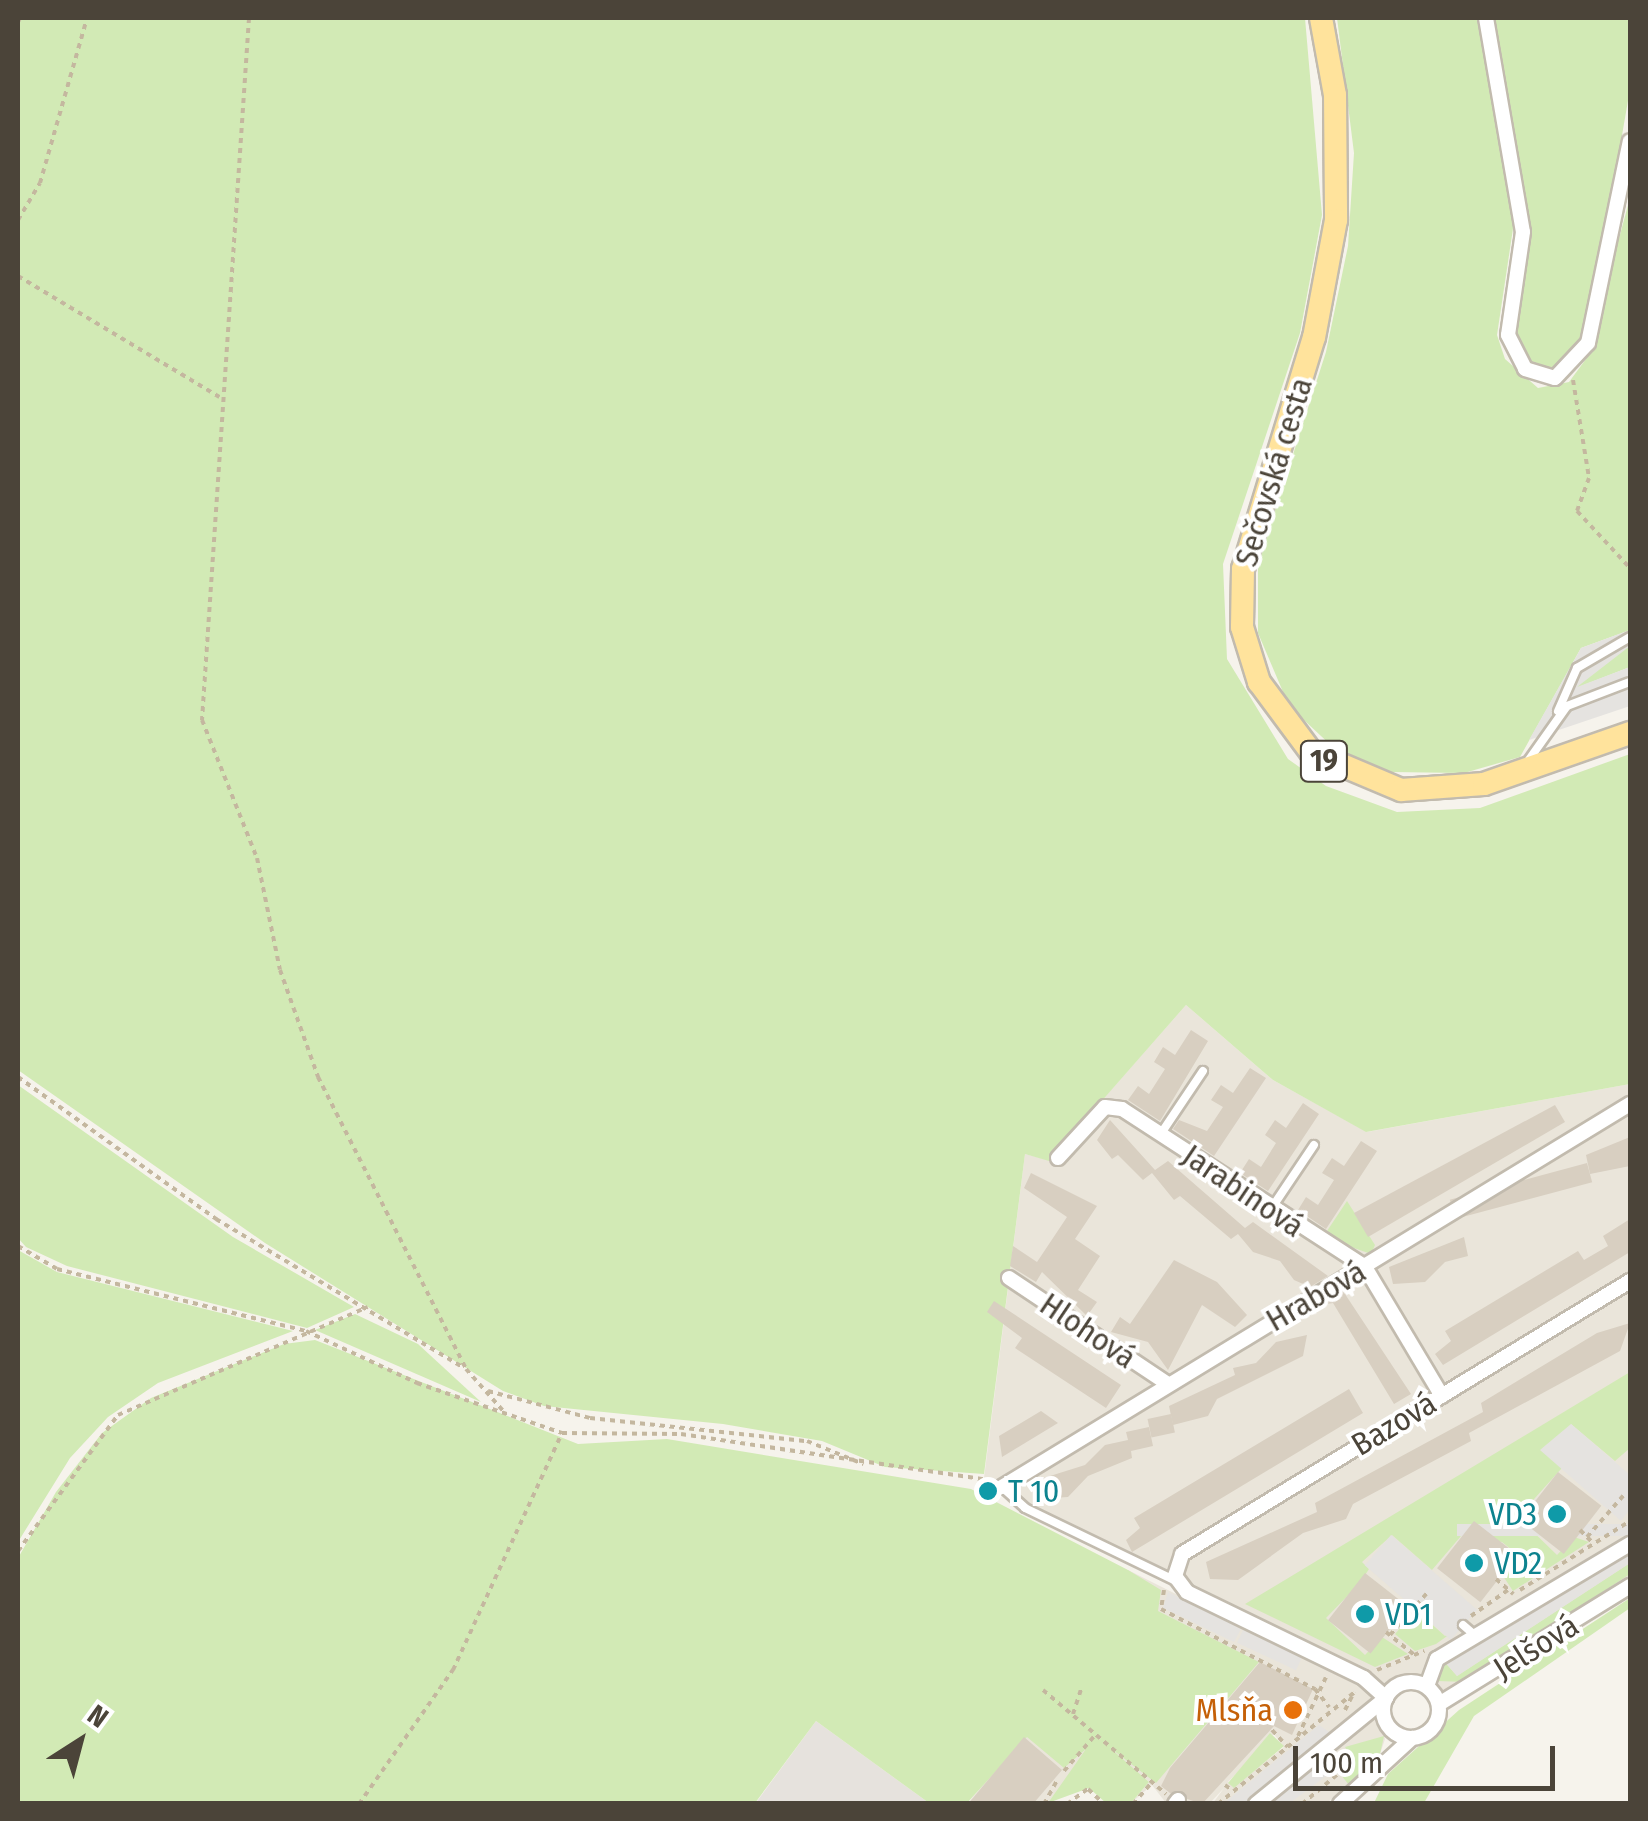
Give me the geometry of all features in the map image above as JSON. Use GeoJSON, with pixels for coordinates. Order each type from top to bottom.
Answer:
{"type":"FeatureCollection","features":[{"type":"Feature","properties":{"kind":"main road","name":"Sečovská cesta"},"geometry":{"type":"LineString","coordinates":[[1321,18],[1336,95],[1336,220],[1314,337],[1246,554],[1246,644],[1288,730],[1353,776],[1419,791],[1519,774],[1630,733]]}},
{"type":"Feature","properties":{"kind":"street"},"geometry":{"type":"LineString","coordinates":[[1486,18],[1523,232],[1508,335],[1525,369],[1555,378],[1570,370],[1602,298],[1630,142]]}},
{"type":"Feature","properties":{"kind":"street","name":"Hrabová"},"geometry":{"type":"LineString","coordinates":[[1002,1487],[1630,1104]]}},
{"type":"Feature","properties":{"kind":"street","name":"Jarabinová"},"geometry":{"type":"LineString","coordinates":[[1058,1158],[1098,1113],[1116,1106],[1365,1268],[1442,1396]]}},
{"type":"Feature","properties":{"kind":"street","name":"Hlohová"},"geometry":{"type":"LineString","coordinates":[[1008,1278],[1168,1384]]}},
{"type":"Feature","properties":{"kind":"street","name":"Bazová"},"geometry":{"type":"LineString","coordinates":[[1176,1581],[1188,1549],[1630,1281]]}},
{"type":"Feature","properties":{"kind":"street","name":"Jelšová"},"geometry":{"type":"LineString","coordinates":[[1426,1686],[1437,1659],[1480,1640],[1630,1544]]}},
{"type":"Feature","properties":{"kind":"street"},"geometry":{"type":"LineString","coordinates":[[1176,1581],[1362,1678],[1386,1698],[1392,1730],[1388,1760]]}},
{"type":"Feature","properties":{"kind":"street","name":"Jelšová"},"geometry":{"type":"LineString","coordinates":[[1439,1704],[1630,1586]]}},
{"type":"Feature","properties":{"kind":"street"},"geometry":{"type":"LineString","coordinates":[[1340,1804],[1412,1738],[1433,1727],[1439,1704],[1426,1686],[1362,1678]]}},
{"type":"Feature","properties":{"kind":"street"},"geometry":{"type":"LineString","coordinates":[[1256,1804],[1347,1734],[1404,1682]]}},
{"type":"Feature","properties":{"kind":"street"},"geometry":{"type":"LineString","coordinates":[[1347,1734],[1392,1730],[1412,1738]]}},
{"type":"Feature","properties":{"kind":"lane"},"geometry":{"type":"LineString","coordinates":[[1519,774],[1556,715],[1577,668],[1630,637]]}},
{"type":"Feature","properties":{"kind":"lane"},"geometry":{"type":"LineString","coordinates":[[1556,715],[1630,682]]}},
{"type":"Feature","properties":{"kind":"lane"},"geometry":{"type":"LineString","coordinates":[[1160,1135],[1203,1071]]}},
{"type":"Feature","properties":{"kind":"lane"},"geometry":{"type":"LineString","coordinates":[[1270,1209],[1314,1145]]}},
{"type":"Feature","properties":{"kind":"lane"},"geometry":{"type":"LineString","coordinates":[[1002,1487],[1145,1568],[1176,1581]]}},
{"type":"Feature","properties":{"kind":"lane"},"geometry":{"type":"LineString","coordinates":[[1463,1624],[1480,1640]]}},
{"type":"Feature","properties":{"kind":"path"},"geometry":{"type":"LineString","coordinates":[[18,220],[40,183],[87,18]]}},
{"type":"Feature","properties":{"kind":"path"},"geometry":{"type":"LineString","coordinates":[[249,18],[220,398],[202,720],[262,872],[294,1018],[466,1369],[506,1413]]}},
{"type":"Feature","properties":{"kind":"path"},"geometry":{"type":"LineString","coordinates":[[18,276],[220,398]]}},
{"type":"Feature","properties":{"kind":"path"},"geometry":{"type":"LineString","coordinates":[[1570,370],[1589,478],[1578,512],[1630,568]]}},
{"type":"Feature","properties":{"kind":"path"},"geometry":{"type":"LineString","coordinates":[[18,1076],[216,1219],[466,1369]]}},
{"type":"Feature","properties":{"kind":"path"},"geometry":{"type":"LineString","coordinates":[[18,1246],[57,1269],[306,1330],[562,1433],[680,1434],[1002,1487]]}},
{"type":"Feature","properties":{"kind":"path"},"geometry":{"type":"LineString","coordinates":[[18,1551],[118,1415],[306,1330],[368,1308]]}},
{"type":"Feature","properties":{"kind":"path"},"geometry":{"type":"LineString","coordinates":[[483,1389],[590,1418],[807,1442],[866,1467]]}},
{"type":"Feature","properties":{"kind":"path"},"geometry":{"type":"LineString","coordinates":[[360,1804],[453,1670],[562,1433]]}},
{"type":"Feature","properties":{"kind":"path"},"geometry":{"type":"LineString","coordinates":[[1587,1537],[1623,1496]]}},
{"type":"Feature","properties":{"kind":"path"},"geometry":{"type":"LineString","coordinates":[[1463,1624],[1630,1521]]}},
{"type":"Feature","properties":{"kind":"path"},"geometry":{"type":"LineString","coordinates":[[1580,1530],[1593,1543]]}},
{"type":"Feature","properties":{"kind":"path"},"geometry":{"type":"LineString","coordinates":[[1145,1568],[1167,1594],[1161,1609],[1317,1696],[1329,1707]]}},
{"type":"Feature","properties":{"kind":"path"},"geometry":{"type":"LineString","coordinates":[[1496,1579],[1510,1592]]}},
{"type":"Feature","properties":{"kind":"path"},"geometry":{"type":"LineString","coordinates":[[1414,1655],[1388,1633],[1427,1593]]}},
{"type":"Feature","properties":{"kind":"path"},"geometry":{"type":"LineString","coordinates":[[1296,1741],[1328,1673],[1362,1678],[1438,1645]]}},
{"type":"Feature","properties":{"kind":"path"},"geometry":{"type":"LineString","coordinates":[[1073,1714],[1082,1686]]}},
{"type":"Feature","properties":{"kind":"path"},"geometry":{"type":"LineString","coordinates":[[1044,1690],[1176,1802]]}},
{"type":"Feature","properties":{"kind":"path"},"geometry":{"type":"LineString","coordinates":[[1218,1804],[1323,1718],[1329,1707],[1354,1692],[1365,1699]]}},
{"type":"Feature","properties":{"kind":"path"},"geometry":{"type":"LineString","coordinates":[[1302,1804],[1351,1764],[1347,1734],[1359,1714]]}},
{"type":"Feature","properties":{"kind":"path"},"geometry":{"type":"LineString","coordinates":[[1323,1718],[1332,1728]]}},
{"type":"Feature","properties":{"kind":"path"},"geometry":{"type":"LineString","coordinates":[[1272,1730],[1288,1747]]}},
{"type":"Feature","properties":{"kind":"path"},"geometry":{"type":"LineString","coordinates":[[1064,1772],[1096,1734]]}},
{"type":"Feature","properties":{"kind":"path"},"geometry":{"type":"LineString","coordinates":[[1044,1804],[1058,1778]]}},
{"type":"Feature","properties":{"kind":"path"},"geometry":{"type":"LineString","coordinates":[[1133,1804],[1152,1782]]}},
{"type":"Feature","properties":{"kind":"path"},"geometry":{"type":"LineString","coordinates":[[1225,1784],[1233,1792]]}},
{"type":"Feature","properties":{"kind":"path"},"geometry":{"type":"LineString","coordinates":[[1067,1804],[1088,1790],[1104,1804]]}},
{"type":"Feature","properties":{"kind":"shaded area"},"geometry":{"type":"Polygon","coordinates":[[[1630,630],[1630,646],[1577,687],[1630,667],[1630,706],[1529,740],[1581,648],[1630,630]]]}},
{"type":"Feature","properties":{"kind":"shaded area"},"geometry":{"type":"Polygon","coordinates":[[[1186,1005],[1273,1080],[1367,1132],[1630,1084],[1630,1586],[1439,1704],[1419,1683],[1391,1691],[1361,1677],[1025,1508],[984,1478],[1025,1154],[1049,1160],[1186,1005]]]}},
{"type":"Feature","properties":{"kind":"shaded area"},"geometry":{"type":"Polygon","coordinates":[[[1571,1424],[1630,1475],[1630,1509],[1621,1521],[1540,1450],[1571,1424]]]}},
{"type":"Feature","properties":{"kind":"shaded area"},"geometry":{"type":"Polygon","coordinates":[[[1457,1524],[1630,1524],[1630,1536],[1457,1536],[1457,1524]]]}},
{"type":"Feature","properties":{"kind":"shaded area"},"geometry":{"type":"Polygon","coordinates":[[[1391,1535],[1477,1610],[1451,1640],[1365,1565],[1391,1535]]]}},
{"type":"Feature","properties":{"kind":"shaded area"},"geometry":{"type":"Polygon","coordinates":[[[1630,1549],[1630,1563],[1457,1676],[1443,1660],[1630,1549]]]}},
{"type":"Feature","properties":{"kind":"shaded area"},"geometry":{"type":"Polygon","coordinates":[[[1128,1570],[1369,1691],[1385,1739],[1380,1754],[1327,1803],[1213,1803],[1224,1788],[1210,1803],[1166,1803],[1152,1785],[1131,1803],[1149,1782],[1109,1748],[1048,1803],[967,1804],[1023,1737],[1084,1727],[1040,1689],[1128,1570]],[[1274,1734],[1228,1782],[1233,1787],[1284,1747],[1274,1734]]]}},
{"type":"Feature","properties":{"kind":"shaded area"},"geometry":{"type":"Polygon","coordinates":[[[1168,1592],[1241,1629],[1234,1642],[1163,1608],[1168,1592]]]}},
{"type":"Feature","properties":{"kind":"shaded area"},"geometry":{"type":"Polygon","coordinates":[[[1243,1630],[1302,1657],[1296,1670],[1237,1643],[1243,1630]]]}},
{"type":"Feature","properties":{"kind":"shaded area"},"geometry":{"type":"Polygon","coordinates":[[[816,1721],[929,1803],[755,1804],[816,1721]]]}},
{"type":"Feature","properties":{"kind":"shaded area"},"geometry":{"type":"Polygon","coordinates":[[[1319,1725],[1332,1734],[1244,1803],[1223,1804],[1319,1725]]]}},
{"type":"Feature","properties":{"kind":"shaded area"},"geometry":{"type":"Polygon","coordinates":[[[1339,1751],[1342,1764],[1290,1803],[1269,1803],[1339,1751]]]}},
{"type":"Feature","properties":{"kind":"green space"},"geometry":{"type":"Polygon","coordinates":[[[18,18],[1305,18],[1322,215],[1300,333],[1223,564],[1227,659],[1288,759],[1326,786],[1397,812],[1480,808],[1630,754],[1630,1084],[1366,1132],[1273,1080],[1186,1005],[1049,1161],[1025,1154],[984,1474],[885,1467],[822,1441],[723,1424],[544,1406],[503,1391],[265,1243],[18,1070],[18,18]]]}},
{"type":"Feature","properties":{"kind":"green space"},"geometry":{"type":"Polygon","coordinates":[[[1337,18],[1477,18],[1514,222],[1497,335],[1505,359],[1538,388],[1569,382],[1586,359],[1630,198],[1630,630],[1581,648],[1520,757],[1464,773],[1390,772],[1337,751],[1289,706],[1258,633],[1258,563],[1326,352],[1348,246],[1354,153],[1337,18]]]}},
{"type":"Feature","properties":{"kind":"green space"},"geometry":{"type":"Polygon","coordinates":[[[1492,18],[1630,18],[1630,89],[1597,280],[1578,344],[1549,370],[1531,366],[1514,342],[1529,228],[1492,18]]]}},
{"type":"Feature","properties":{"kind":"green space"},"geometry":{"type":"Polygon","coordinates":[[[1630,646],[1630,667],[1576,688],[1588,670],[1630,646]]]}},
{"type":"Feature","properties":{"kind":"green space"},"geometry":{"type":"Polygon","coordinates":[[[18,1085],[233,1237],[354,1307],[307,1328],[67,1266],[26,1247],[18,1238],[18,1085]]]}},
{"type":"Feature","properties":{"kind":"green space"},"geometry":{"type":"Polygon","coordinates":[[[1347,1201],[1375,1245],[1371,1254],[1323,1237],[1347,1201]]]}},
{"type":"Feature","properties":{"kind":"green space"},"geometry":{"type":"Polygon","coordinates":[[[18,1250],[57,1272],[293,1331],[158,1383],[108,1417],[70,1458],[18,1542],[18,1250]]]}},
{"type":"Feature","properties":{"kind":"green space"},"geometry":{"type":"Polygon","coordinates":[[[355,1314],[418,1344],[481,1402],[315,1330],[355,1314]]]}},
{"type":"Feature","properties":{"kind":"green space"},"geometry":{"type":"Polygon","coordinates":[[[315,1340],[578,1444],[667,1439],[971,1489],[1128,1570],[1161,1590],[1158,1611],[1259,1662],[1156,1783],[1109,1747],[1149,1782],[1131,1803],[1106,1803],[1089,1788],[1048,1803],[1086,1749],[1064,1768],[1027,1737],[967,1803],[929,1803],[816,1721],[755,1803],[18,1803],[18,1558],[56,1492],[102,1433],[151,1398],[284,1344],[315,1340]]]}},
{"type":"Feature","properties":{"kind":"green space"},"geometry":{"type":"Polygon","coordinates":[[[1630,1372],[1630,1448],[1615,1461],[1571,1424],[1561,1469],[1518,1517],[1557,1555],[1574,1537],[1589,1542],[1513,1591],[1501,1573],[1517,1554],[1502,1542],[1461,1536],[1432,1570],[1392,1535],[1362,1562],[1369,1569],[1360,1583],[1326,1618],[1365,1655],[1382,1637],[1408,1654],[1375,1667],[1245,1604],[1630,1372]]]}},
{"type":"Feature","properties":{"kind":"green space"},"geometry":{"type":"Polygon","coordinates":[[[1630,1563],[1630,1574],[1466,1682],[1437,1681],[1443,1660],[1457,1676],[1630,1563]]]}},
{"type":"Feature","properties":{"kind":"green space"},"geometry":{"type":"Polygon","coordinates":[[[1630,1598],[1630,1608],[1474,1716],[1424,1803],[1374,1803],[1388,1774],[1459,1710],[1630,1598]]]}},
{"type":"Feature","properties":{"kind":"green space"},"geometry":{"type":"Polygon","coordinates":[[[1416,1610],[1445,1636],[1457,1629],[1436,1644],[1415,1651],[1395,1634],[1416,1610]]]}},
{"type":"Feature","properties":{"kind":"green space"},"geometry":{"type":"Polygon","coordinates":[[[1270,1733],[1284,1746],[1234,1788],[1228,1783],[1270,1733]]]}},
{"type":"Feature","properties":{"kind":"green space"},"geometry":{"type":"Polygon","coordinates":[[[1384,1736],[1380,1754],[1349,1785],[1341,1775],[1355,1763],[1345,1747],[1384,1736]]]}},
{"type":"Feature","properties":{"kind":"building"},"geometry":{"type":"Polygon","coordinates":[[[1191,1030],[1208,1041],[1160,1121],[1128,1100],[1138,1086],[1149,1094],[1165,1069],[1154,1062],[1163,1047],[1175,1055],[1191,1030]]]}},
{"type":"Feature","properties":{"kind":"building"},"geometry":{"type":"Polygon","coordinates":[[[1250,1068],[1266,1078],[1214,1156],[1173,1129],[1179,1120],[1207,1131],[1223,1107],[1211,1100],[1221,1085],[1233,1093],[1250,1068]]]}},
{"type":"Feature","properties":{"kind":"building"},"geometry":{"type":"Polygon","coordinates":[[[1303,1103],[1319,1114],[1268,1191],[1240,1173],[1249,1159],[1261,1167],[1276,1143],[1265,1135],[1275,1120],[1286,1128],[1303,1103]]]}},
{"type":"Feature","properties":{"kind":"building"},"geometry":{"type":"Polygon","coordinates":[[[1555,1105],[1565,1122],[1368,1237],[1354,1213],[1555,1105]]]}},
{"type":"Feature","properties":{"kind":"building"},"geometry":{"type":"Polygon","coordinates":[[[1110,1120],[1155,1170],[1168,1161],[1245,1228],[1253,1222],[1328,1276],[1310,1287],[1294,1280],[1280,1261],[1253,1252],[1238,1234],[1231,1239],[1180,1196],[1174,1200],[1152,1173],[1143,1180],[1118,1155],[1112,1159],[1097,1140],[1110,1120]]]}},
{"type":"Feature","properties":{"kind":"building"},"geometry":{"type":"Polygon","coordinates":[[[1630,1137],[1630,1166],[1590,1174],[1586,1155],[1630,1137]]]}},
{"type":"Feature","properties":{"kind":"building"},"geometry":{"type":"Polygon","coordinates":[[[1361,1141],[1377,1151],[1326,1229],[1298,1210],[1306,1197],[1318,1205],[1334,1180],[1322,1173],[1332,1158],[1344,1166],[1361,1141]]]}},
{"type":"Feature","properties":{"kind":"building"},"geometry":{"type":"Polygon","coordinates":[[[1587,1163],[1592,1182],[1455,1219],[1450,1200],[1587,1163]]]}},
{"type":"Feature","properties":{"kind":"building"},"geometry":{"type":"Polygon","coordinates":[[[1031,1173],[1097,1206],[1075,1239],[1100,1256],[1078,1290],[1097,1302],[1087,1316],[1042,1272],[1036,1282],[1010,1266],[1013,1246],[1037,1262],[1067,1217],[1024,1188],[1031,1173]]]}},
{"type":"Feature","properties":{"kind":"building"},"geometry":{"type":"Polygon","coordinates":[[[1630,1219],[1630,1252],[1443,1365],[1435,1354],[1451,1341],[1445,1331],[1578,1251],[1584,1260],[1608,1246],[1603,1236],[1630,1219]]]}},
{"type":"Feature","properties":{"kind":"building"},"geometry":{"type":"Polygon","coordinates":[[[1464,1237],[1468,1256],[1445,1262],[1425,1282],[1393,1284],[1389,1267],[1464,1237]]]}},
{"type":"Feature","properties":{"kind":"building"},"geometry":{"type":"Polygon","coordinates":[[[1174,1260],[1217,1282],[1247,1315],[1235,1327],[1202,1305],[1168,1370],[1148,1342],[1111,1332],[1120,1317],[1130,1324],[1174,1260]]]}},
{"type":"Feature","properties":{"kind":"building"},"geometry":{"type":"Polygon","coordinates":[[[1343,1291],[1411,1394],[1394,1404],[1333,1303],[1321,1305],[1343,1291]]]}},
{"type":"Feature","properties":{"kind":"building"},"geometry":{"type":"Polygon","coordinates":[[[994,1301],[1121,1385],[1106,1408],[1015,1348],[1022,1338],[987,1312],[994,1301]]]}},
{"type":"Feature","properties":{"kind":"building"},"geometry":{"type":"Polygon","coordinates":[[[1630,1323],[1620,1351],[1469,1433],[1471,1441],[1353,1504],[1346,1519],[1303,1533],[1238,1580],[1210,1579],[1206,1562],[1317,1512],[1315,1503],[1483,1412],[1481,1403],[1597,1333],[1630,1323]]]}},
{"type":"Feature","properties":{"kind":"building"},"geometry":{"type":"Polygon","coordinates":[[[1307,1335],[1303,1356],[1217,1399],[1208,1416],[1173,1425],[1169,1406],[1235,1375],[1233,1368],[1256,1363],[1276,1342],[1307,1335]]]}},
{"type":"Feature","properties":{"kind":"building"},"geometry":{"type":"Polygon","coordinates":[[[1349,1389],[1363,1413],[1132,1552],[1126,1540],[1140,1528],[1134,1518],[1349,1389]]]}},
{"type":"Feature","properties":{"kind":"building"},"geometry":{"type":"Polygon","coordinates":[[[1041,1411],[1058,1423],[1002,1457],[999,1436],[1041,1411]]]}},
{"type":"Feature","properties":{"kind":"building"},"geometry":{"type":"Polygon","coordinates":[[[1171,1414],[1175,1433],[1151,1438],[1148,1419],[1171,1414]]]}},
{"type":"Feature","properties":{"kind":"building"},"geometry":{"type":"Polygon","coordinates":[[[1149,1427],[1153,1446],[1131,1451],[1132,1458],[1088,1476],[1068,1497],[1035,1499],[1031,1482],[1085,1465],[1105,1445],[1128,1440],[1126,1432],[1149,1427]]]}},
{"type":"Feature","properties":{"kind":"building","name":"VD3"},"geometry":{"type":"Polygon","coordinates":[[[1558,1472],[1601,1506],[1564,1554],[1520,1520],[1558,1472]]]}},
{"type":"Feature","properties":{"kind":"building","name":"VD2"},"geometry":{"type":"Polygon","coordinates":[[[1474,1521],[1517,1555],[1480,1602],[1437,1568],[1474,1521]]]}},
{"type":"Feature","properties":{"kind":"building","name":"VD1"},"geometry":{"type":"Polygon","coordinates":[[[1365,1573],[1408,1606],[1371,1654],[1328,1620],[1365,1573]]]}},
{"type":"Feature","properties":{"kind":"building"},"geometry":{"type":"Polygon","coordinates":[[[1260,1662],[1313,1689],[1292,1735],[1274,1726],[1202,1804],[1170,1793],[1161,1786],[1170,1768],[1260,1662]]]}},
{"type":"Feature","properties":{"kind":"building"},"geometry":{"type":"Polygon","coordinates":[[[1024,1737],[1062,1770],[1033,1804],[968,1804],[1024,1737]]]}},
{"type":"Feature","properties":{"kind":"place","name":"T 10"},"geometry":{"type":"Point","coordinates":[988,1491]}},
{"type":"Feature","properties":{"kind":"place","name":"VD3"},"geometry":{"type":"Point","coordinates":[1557,1514]}},
{"type":"Feature","properties":{"kind":"place","name":"VD2"},"geometry":{"type":"Point","coordinates":[1474,1563]}},
{"type":"Feature","properties":{"kind":"place","name":"VD1"},"geometry":{"type":"Point","coordinates":[1365,1614]}},
{"type":"Feature","properties":{"kind":"place","name":"Mlsňa"},"geometry":{"type":"Point","coordinates":[1293,1710]}}]}
